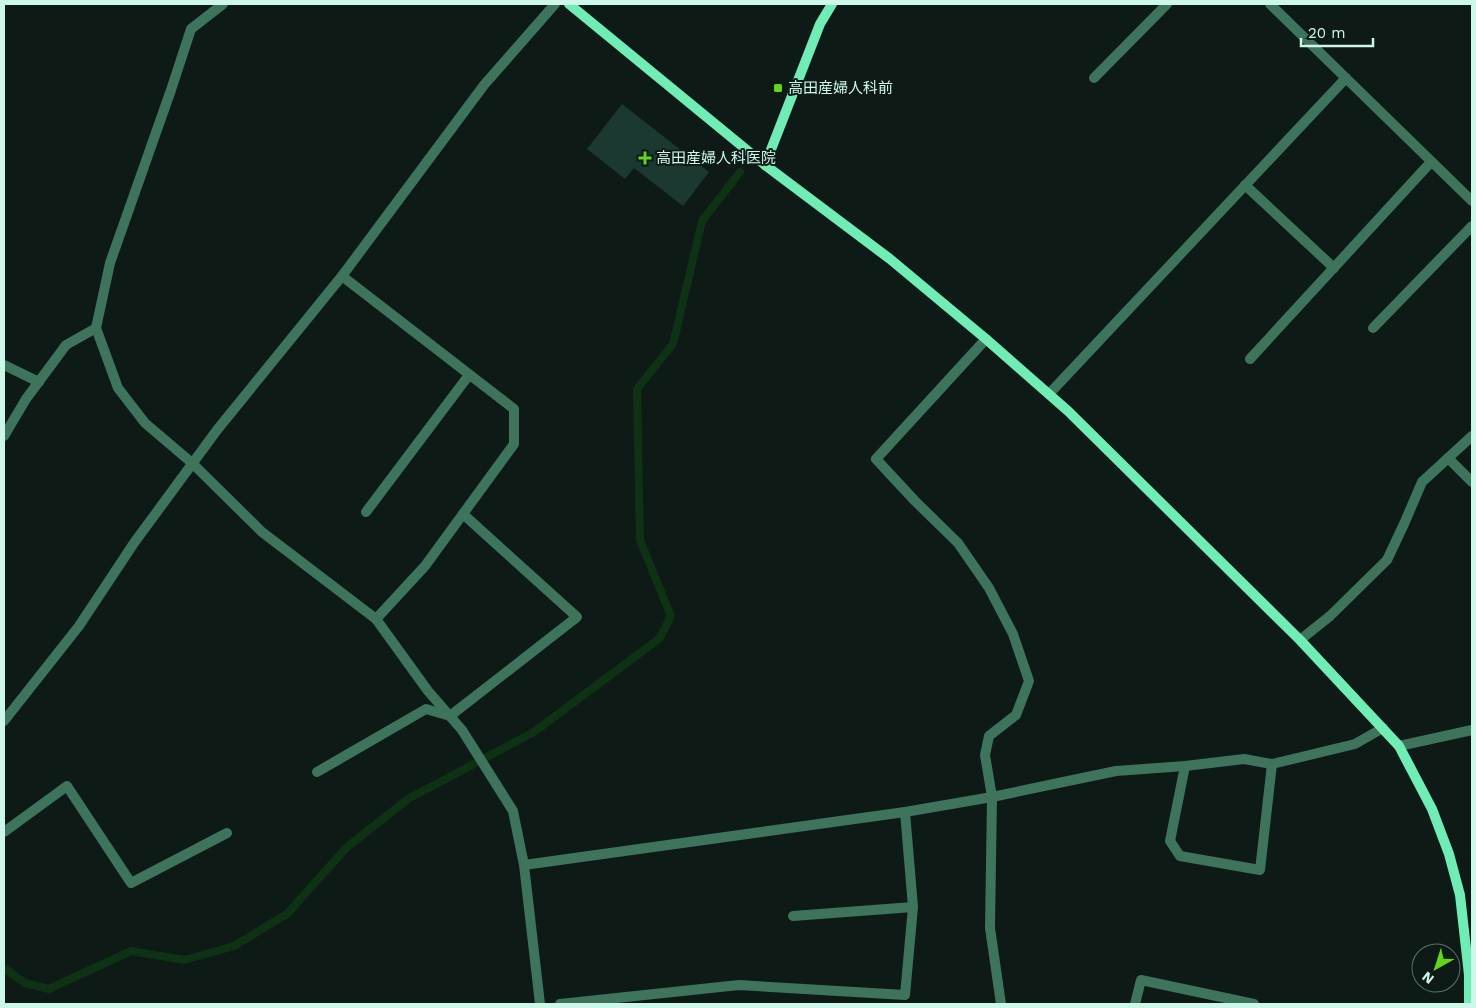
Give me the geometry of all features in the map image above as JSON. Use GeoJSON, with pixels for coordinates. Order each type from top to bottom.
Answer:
{"type":"FeatureCollection","features":[{"type":"Feature","properties":{"kind":"street"},"geometry":{"type":"LineString","coordinates":[[223,4],[191,29],[172,90],[110,263],[96,328],[118,388],[145,423],[192,463],[262,532],[376,619],[428,691],[462,730],[512,811],[524,865],[540,1004]]}},
{"type":"Feature","properties":{"kind":"street"},"geometry":{"type":"LineString","coordinates":[[4,721],[79,626],[134,543],[217,430],[342,276],[484,85],[555,4]]}},
{"type":"Feature","properties":{"kind":"street"},"geometry":{"type":"LineString","coordinates":[[569,4],[765,165],[890,259],[1049,394],[1300,640],[1383,728],[1399,746],[1432,809],[1449,854],[1460,895],[1471,975],[1469,1004]]}},
{"type":"Feature","properties":{"kind":"street"},"geometry":{"type":"LineString","coordinates":[[765,165],[820,24],[832,4]]}},
{"type":"Feature","properties":{"kind":"street"},"geometry":{"type":"LineString","coordinates":[[1094,78],[1167,4]]}},
{"type":"Feature","properties":{"kind":"street"},"geometry":{"type":"LineString","coordinates":[[1270,4],[1472,201]]}},
{"type":"Feature","properties":{"kind":"street"},"geometry":{"type":"LineString","coordinates":[[1049,394],[1346,78]]}},
{"type":"Feature","properties":{"kind":"street"},"geometry":{"type":"LineString","coordinates":[[1250,359],[1431,162]]}},
{"type":"Feature","properties":{"kind":"street"},"geometry":{"type":"LineString","coordinates":[[1245,185],[1334,268]]}},
{"type":"Feature","properties":{"kind":"street"},"geometry":{"type":"LineString","coordinates":[[1373,328],[1472,226]]}},
{"type":"Feature","properties":{"kind":"street"},"geometry":{"type":"LineString","coordinates":[[342,276],[514,409],[514,444],[425,566],[376,619]]}},
{"type":"Feature","properties":{"kind":"street"},"geometry":{"type":"LineString","coordinates":[[4,436],[26,399],[66,345],[96,328]]}},
{"type":"Feature","properties":{"kind":"street"},"geometry":{"type":"LineString","coordinates":[[986,339],[876,459],[958,543],[989,588],[1009,627],[1029,681],[1016,715],[989,736],[985,755],[992,796],[990,928],[1001,1004]]}},
{"type":"Feature","properties":{"kind":"street"},"geometry":{"type":"LineString","coordinates":[[4,365],[39,382]]}},
{"type":"Feature","properties":{"kind":"street"},"geometry":{"type":"LineString","coordinates":[[366,512],[469,375]]}},
{"type":"Feature","properties":{"kind":"street"},"geometry":{"type":"LineString","coordinates":[[1300,640],[1330,616],[1387,560],[1422,482],[1472,436]]}},
{"type":"Feature","properties":{"kind":"street"},"geometry":{"type":"LineString","coordinates":[[1448,458],[1472,482]]}},
{"type":"Feature","properties":{"kind":"street"},"geometry":{"type":"LineString","coordinates":[[450,716],[577,618],[463,514]]}},
{"type":"Feature","properties":{"kind":"street"},"geometry":{"type":"LineString","coordinates":[[317,772],[426,709],[450,716]]}},
{"type":"Feature","properties":{"kind":"street"},"geometry":{"type":"LineString","coordinates":[[524,865],[905,812],[1116,771],[1244,759],[1272,764],[1355,744],[1383,728]]}},
{"type":"Feature","properties":{"kind":"street"},"geometry":{"type":"LineString","coordinates":[[1399,746],[1472,730]]}},
{"type":"Feature","properties":{"kind":"street"},"geometry":{"type":"LineString","coordinates":[[1185,766],[1170,841],[1180,856],[1260,870],[1272,764]]}},
{"type":"Feature","properties":{"kind":"street"},"geometry":{"type":"LineString","coordinates":[[4,832],[67,786],[131,883],[227,832]]}},
{"type":"Feature","properties":{"kind":"street"},"geometry":{"type":"LineString","coordinates":[[560,1004],[739,985],[905,995],[913,907],[905,812]]}},
{"type":"Feature","properties":{"kind":"street"},"geometry":{"type":"LineString","coordinates":[[793,916],[913,907]]}},
{"type":"Feature","properties":{"kind":"street"},"geometry":{"type":"LineString","coordinates":[[1135,1004],[1141,980],[1254,1004]]}},
{"type":"Feature","properties":{"kind":"building","name":"高田産婦人科医院"},"geometry":{"type":"Polygon","coordinates":[[[622,104],[709,172],[683,206],[634,168],[625,179],[587,149],[622,104]]]}},
{"type":"Feature","properties":{"kind":"waterway"},"geometry":{"type":"LineString","coordinates":[[4,968],[25,983],[49,989],[131,951],[185,960],[234,946],[287,914],[346,848],[408,799],[534,732],[660,638],[671,616],[640,540],[637,389],[673,344],[702,221],[740,172]]}},
{"type":"Feature","properties":{"kind":"place","name":"高田産婦人科前"},"geometry":{"type":"Point","coordinates":[778,88]}},
{"type":"Feature","properties":{"kind":"place","name":"高田産婦人科医院"},"geometry":{"type":"Point","coordinates":[645,158]}}]}
